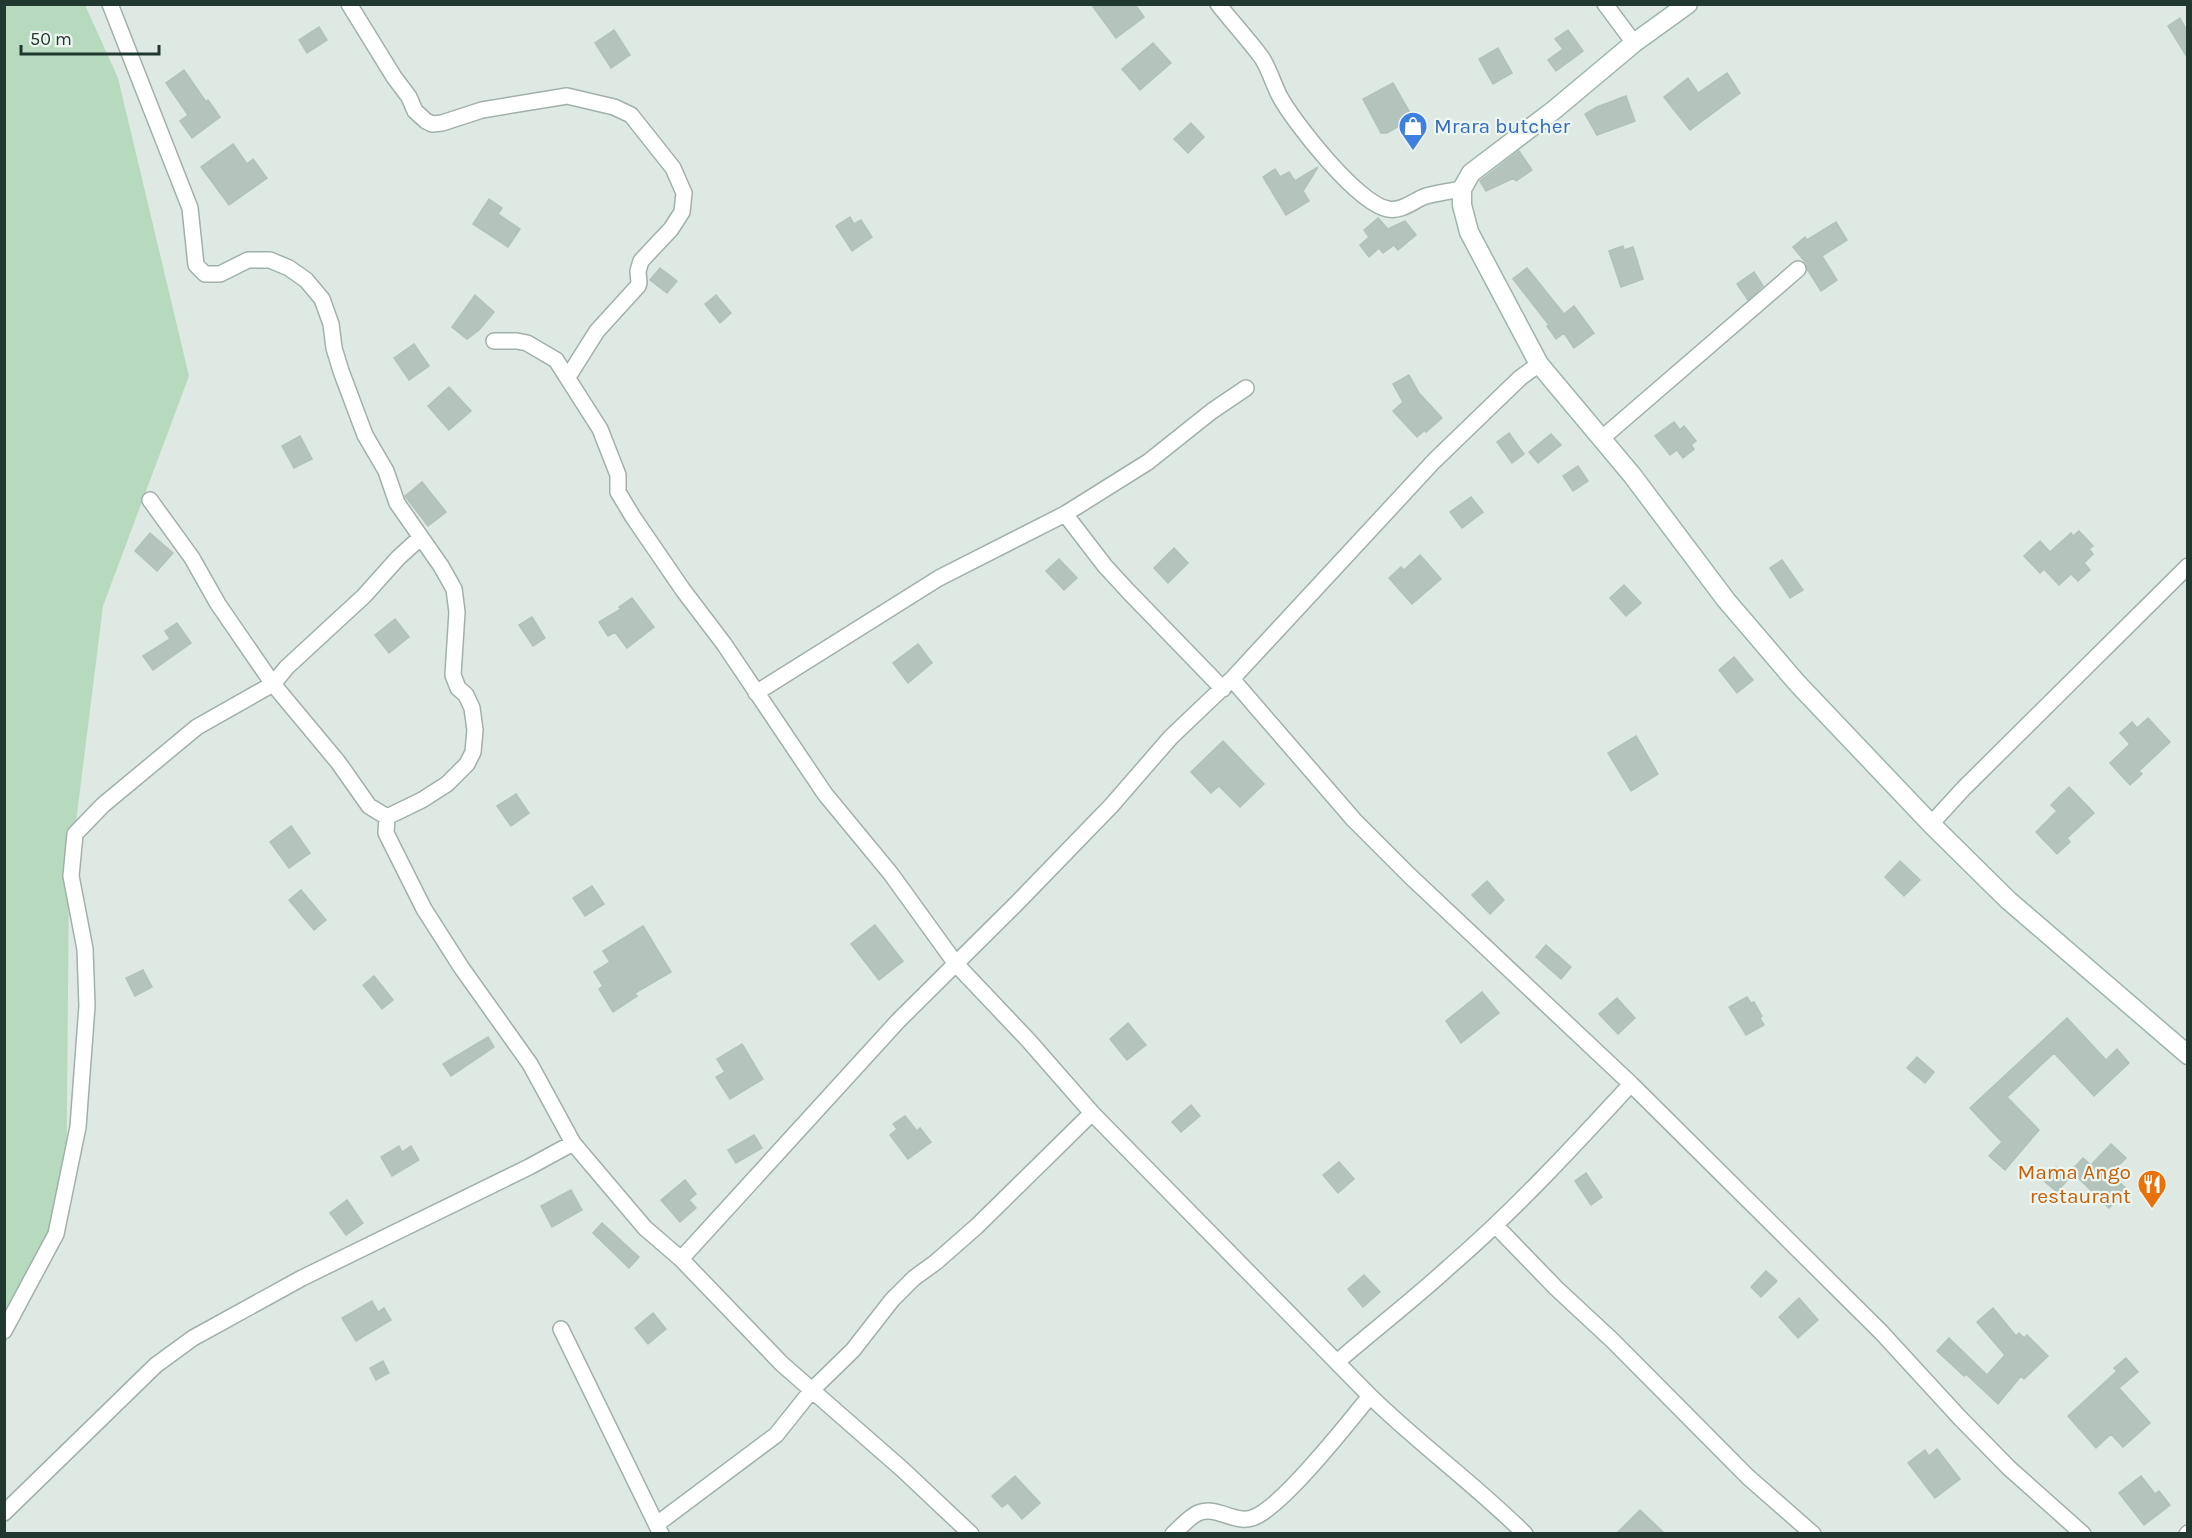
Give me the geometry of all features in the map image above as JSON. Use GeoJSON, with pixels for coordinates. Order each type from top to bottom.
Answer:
{"type":"FeatureCollection","features":[{"type":"Feature","properties":{"kind":"street"},"geometry":{"type":"LineString","coordinates":[[110,4],[190,207],[196,265],[205,274],[220,274],[248,260],[270,260],[289,268],[306,280],[322,299],[331,324],[334,348],[341,371],[365,435],[386,471],[397,504],[441,566],[454,589],[457,612],[453,675],[458,688],[466,695],[472,708],[475,730],[473,752],[467,764],[447,784],[387,818]]}},
{"type":"Feature","properties":{"kind":"street"},"geometry":{"type":"LineString","coordinates":[[349,4],[409,97],[415,111],[426,121],[432,124],[442,123],[482,110],[567,96],[594,101],[631,115],[673,168],[684,193],[682,212],[670,229],[642,258],[638,271],[638,286],[597,331],[568,377]]}},
{"type":"Feature","properties":{"kind":"street"},"geometry":{"type":"LineString","coordinates":[[1218,4],[1263,59],[1291,116],[1327,160],[1363,196],[1380,207],[1392,210],[1427,196],[1462,189]]}},
{"type":"Feature","properties":{"kind":"street"},"geometry":{"type":"LineString","coordinates":[[1605,4],[1634,43]]}},
{"type":"Feature","properties":{"kind":"street"},"geometry":{"type":"LineString","coordinates":[[1688,4],[1634,43],[1554,110],[1471,173],[1462,189],[1462,206],[1469,232],[1539,364],[1632,475],[1726,600],[1797,683],[1931,824],[2008,900],[2187,1055]]}},
{"type":"Feature","properties":{"kind":"street"},"geometry":{"type":"LineString","coordinates":[[1602,439],[1798,269]]}},
{"type":"Feature","properties":{"kind":"street"},"geometry":{"type":"LineString","coordinates":[[494,341],[518,340],[540,349],[556,360],[588,408],[607,446],[618,475],[618,492],[825,794],[884,864],[956,964],[1029,1041],[1092,1113],[1370,1396],[1525,1533]]}},
{"type":"Feature","properties":{"kind":"street"},"geometry":{"type":"LineString","coordinates":[[681,1259],[891,1029],[1103,814],[1171,737],[1227,684],[1434,461],[1520,378],[1539,364]]}},
{"type":"Feature","properties":{"kind":"street"},"geometry":{"type":"LineString","coordinates":[[756,693],[939,578],[1065,514],[1148,462],[1212,411],[1246,388]]}},
{"type":"Feature","properties":{"kind":"street"},"geometry":{"type":"LineString","coordinates":[[150,500],[195,563],[218,604],[273,684],[338,762],[369,806],[387,818]]}},
{"type":"Feature","properties":{"kind":"street"},"geometry":{"type":"LineString","coordinates":[[1065,514],[1105,566],[1128,591],[1227,684],[1410,876],[1631,1084],[1881,1332],[2009,1468],[2083,1533]]}},
{"type":"Feature","properties":{"kind":"street"},"geometry":{"type":"LineString","coordinates":[[4,1331],[56,1234],[78,1127],[87,1006],[85,949],[71,876],[75,834],[103,805],[198,727],[273,684],[287,667],[364,596],[398,558],[420,538]]}},
{"type":"Feature","properties":{"kind":"street"},"geometry":{"type":"LineString","coordinates":[[1931,824],[1972,780],[2187,566]]}},
{"type":"Feature","properties":{"kind":"street"},"geometry":{"type":"LineString","coordinates":[[387,818],[386,833],[424,909],[461,968],[530,1064],[573,1143],[645,1228],[681,1259],[782,1364],[971,1533]]}},
{"type":"Feature","properties":{"kind":"street"},"geometry":{"type":"LineString","coordinates":[[1337,1362],[1449,1268],[1495,1225],[1631,1084]]}},
{"type":"Feature","properties":{"kind":"street"},"geometry":{"type":"LineString","coordinates":[[561,1329],[659,1528],[776,1435],[812,1390],[853,1350],[892,1300],[914,1278],[977,1226],[1092,1113]]}},
{"type":"Feature","properties":{"kind":"street"},"geometry":{"type":"LineString","coordinates":[[4,1513],[156,1365],[193,1338],[302,1278],[500,1182],[573,1143]]}},
{"type":"Feature","properties":{"kind":"street"},"geometry":{"type":"LineString","coordinates":[[1495,1225],[1749,1478],[1813,1533]]}},
{"type":"Feature","properties":{"kind":"street"},"geometry":{"type":"LineString","coordinates":[[1173,1533],[1199,1513],[1219,1512],[1234,1518],[1250,1519],[1259,1515],[1286,1492],[1370,1396]]}},
{"type":"Feature","properties":{"kind":"green space"},"geometry":{"type":"Polygon","coordinates":[[[5,5],[85,5],[118,78],[189,376],[103,606],[69,878],[66,1218],[5,1344],[5,5]]]}},
{"type":"Feature","properties":{"kind":"building"},"geometry":{"type":"Polygon","coordinates":[[[1091,4],[1135,4],[1144,17],[1116,38],[1091,4]]]}},
{"type":"Feature","properties":{"kind":"building"},"geometry":{"type":"Polygon","coordinates":[[[2180,18],[2187,31],[2187,57],[2168,26],[2180,18]]]}},
{"type":"Feature","properties":{"kind":"building"},"geometry":{"type":"Polygon","coordinates":[[[319,27],[327,40],[307,53],[299,40],[319,27]]]}},
{"type":"Feature","properties":{"kind":"building"},"geometry":{"type":"Polygon","coordinates":[[[614,30],[630,55],[611,68],[595,43],[614,30]]]}},
{"type":"Feature","properties":{"kind":"building"},"geometry":{"type":"Polygon","coordinates":[[[1568,30],[1583,51],[1556,71],[1548,60],[1563,49],[1555,39],[1568,30]]]}},
{"type":"Feature","properties":{"kind":"building"},"geometry":{"type":"Polygon","coordinates":[[[1153,43],[1171,63],[1140,90],[1122,69],[1153,43]]]}},
{"type":"Feature","properties":{"kind":"building"},"geometry":{"type":"Polygon","coordinates":[[[1498,48],[1512,73],[1493,84],[1479,59],[1498,48]]]}},
{"type":"Feature","properties":{"kind":"building"},"geometry":{"type":"Polygon","coordinates":[[[184,70],[206,102],[208,100],[220,117],[192,138],[180,121],[188,115],[166,83],[184,70]]]}},
{"type":"Feature","properties":{"kind":"building"},"geometry":{"type":"Polygon","coordinates":[[[1727,73],[1740,93],[1690,130],[1664,97],[1688,78],[1698,93],[1727,73]]]}},
{"type":"Feature","properties":{"kind":"building"},"geometry":{"type":"Polygon","coordinates":[[[1393,83],[1413,118],[1387,133],[1381,133],[1363,99],[1393,83]]]}},
{"type":"Feature","properties":{"kind":"building"},"geometry":{"type":"Polygon","coordinates":[[[1626,96],[1635,121],[1597,135],[1585,114],[1626,96]]]}},
{"type":"Feature","properties":{"kind":"building"},"geometry":{"type":"Polygon","coordinates":[[[1191,123],[1204,137],[1188,153],[1174,139],[1191,123]]]}},
{"type":"Feature","properties":{"kind":"building"},"geometry":{"type":"Polygon","coordinates":[[[233,144],[247,164],[253,159],[267,178],[229,205],[201,167],[233,144]]]}},
{"type":"Feature","properties":{"kind":"building"},"geometry":{"type":"Polygon","coordinates":[[[1519,151],[1532,170],[1516,181],[1514,178],[1486,191],[1480,181],[1519,151]]]}},
{"type":"Feature","properties":{"kind":"building"},"geometry":{"type":"Polygon","coordinates":[[[1318,167],[1303,191],[1309,201],[1286,215],[1263,177],[1275,169],[1280,177],[1289,172],[1295,181],[1318,167]]]}},
{"type":"Feature","properties":{"kind":"building"},"geometry":{"type":"Polygon","coordinates":[[[489,199],[502,208],[498,214],[520,229],[508,247],[473,224],[489,199]]]}},
{"type":"Feature","properties":{"kind":"building"},"geometry":{"type":"Polygon","coordinates":[[[850,217],[854,224],[861,220],[872,237],[852,251],[836,226],[850,217]]]}},
{"type":"Feature","properties":{"kind":"building"},"geometry":{"type":"Polygon","coordinates":[[[1378,218],[1388,229],[1405,221],[1416,235],[1398,250],[1394,245],[1383,253],[1379,248],[1369,257],[1360,245],[1369,237],[1364,230],[1378,218]]]}},
{"type":"Feature","properties":{"kind":"building"},"geometry":{"type":"Polygon","coordinates":[[[1836,222],[1847,240],[1822,256],[1837,280],[1821,291],[1807,269],[1806,263],[1793,247],[1805,237],[1807,240],[1836,222]]]}},
{"type":"Feature","properties":{"kind":"building"},"geometry":{"type":"Polygon","coordinates":[[[1623,246],[1624,250],[1633,247],[1643,279],[1621,287],[1609,251],[1623,246]]]}},
{"type":"Feature","properties":{"kind":"building"},"geometry":{"type":"Polygon","coordinates":[[[660,268],[677,281],[667,293],[650,280],[660,268]]]}},
{"type":"Feature","properties":{"kind":"building"},"geometry":{"type":"Polygon","coordinates":[[[1527,268],[1564,314],[1574,306],[1594,333],[1574,348],[1564,333],[1556,339],[1547,326],[1549,325],[1513,279],[1527,268]]]}},
{"type":"Feature","properties":{"kind":"building"},"geometry":{"type":"Polygon","coordinates":[[[1754,272],[1763,286],[1748,300],[1737,284],[1754,272]]]}},
{"type":"Feature","properties":{"kind":"building"},"geometry":{"type":"Polygon","coordinates":[[[475,295],[494,312],[479,330],[467,339],[452,327],[475,295]]]}},
{"type":"Feature","properties":{"kind":"building"},"geometry":{"type":"Polygon","coordinates":[[[716,295],[731,313],[720,323],[705,304],[716,295]]]}},
{"type":"Feature","properties":{"kind":"building"},"geometry":{"type":"Polygon","coordinates":[[[414,344],[429,366],[409,380],[394,358],[414,344]]]}},
{"type":"Feature","properties":{"kind":"building"},"geometry":{"type":"Polygon","coordinates":[[[1409,375],[1419,393],[1442,418],[1417,437],[1393,411],[1403,402],[1393,384],[1409,375]]]}},
{"type":"Feature","properties":{"kind":"building"},"geometry":{"type":"Polygon","coordinates":[[[449,387],[471,411],[449,430],[428,406],[449,387]]]}},
{"type":"Feature","properties":{"kind":"building"},"geometry":{"type":"Polygon","coordinates":[[[1674,422],[1680,430],[1684,426],[1696,441],[1691,445],[1694,449],[1683,458],[1677,450],[1670,455],[1655,436],[1674,422]]]}},
{"type":"Feature","properties":{"kind":"building"},"geometry":{"type":"Polygon","coordinates":[[[1509,433],[1524,454],[1512,463],[1497,442],[1509,433]]]}},
{"type":"Feature","properties":{"kind":"building"},"geometry":{"type":"Polygon","coordinates":[[[1551,434],[1561,445],[1538,463],[1529,452],[1551,434]]]}},
{"type":"Feature","properties":{"kind":"building"},"geometry":{"type":"Polygon","coordinates":[[[300,436],[312,459],[294,468],[282,446],[300,436]]]}},
{"type":"Feature","properties":{"kind":"building"},"geometry":{"type":"Polygon","coordinates":[[[1578,466],[1588,481],[1573,491],[1563,476],[1578,466]]]}},
{"type":"Feature","properties":{"kind":"building"},"geometry":{"type":"Polygon","coordinates":[[[422,482],[446,512],[428,526],[405,496],[422,482]]]}},
{"type":"Feature","properties":{"kind":"building"},"geometry":{"type":"Polygon","coordinates":[[[1471,497],[1483,512],[1462,528],[1450,512],[1471,497]]]}},
{"type":"Feature","properties":{"kind":"building"},"geometry":{"type":"Polygon","coordinates":[[[2079,531],[2093,546],[2089,549],[2093,554],[2084,563],[2090,570],[2078,581],[2071,574],[2059,585],[2044,569],[2040,573],[2024,556],[2040,541],[2050,552],[2071,533],[2073,536],[2079,531]]]}},
{"type":"Feature","properties":{"kind":"building"},"geometry":{"type":"Polygon","coordinates":[[[150,533],[173,553],[157,571],[135,551],[150,533]]]}},
{"type":"Feature","properties":{"kind":"building"},"geometry":{"type":"Polygon","coordinates":[[[1174,548],[1188,563],[1168,583],[1154,568],[1174,548]]]}},
{"type":"Feature","properties":{"kind":"building"},"geometry":{"type":"Polygon","coordinates":[[[1420,555],[1441,579],[1412,604],[1389,578],[1401,567],[1404,570],[1420,555]]]}},
{"type":"Feature","properties":{"kind":"building"},"geometry":{"type":"Polygon","coordinates":[[[1059,559],[1077,578],[1064,590],[1046,571],[1059,559]]]}},
{"type":"Feature","properties":{"kind":"building"},"geometry":{"type":"Polygon","coordinates":[[[1782,560],[1803,590],[1790,598],[1770,568],[1782,560]]]}},
{"type":"Feature","properties":{"kind":"building"},"geometry":{"type":"Polygon","coordinates":[[[1624,585],[1641,603],[1626,616],[1610,598],[1624,585]]]}},
{"type":"Feature","properties":{"kind":"building"},"geometry":{"type":"Polygon","coordinates":[[[632,598],[654,627],[627,648],[615,632],[608,636],[599,622],[621,609],[619,607],[632,598]]]}},
{"type":"Feature","properties":{"kind":"building"},"geometry":{"type":"Polygon","coordinates":[[[532,617],[545,638],[533,646],[519,625],[532,617]]]}},
{"type":"Feature","properties":{"kind":"building"},"geometry":{"type":"Polygon","coordinates":[[[395,619],[409,637],[389,653],[375,635],[395,619]]]}},
{"type":"Feature","properties":{"kind":"building"},"geometry":{"type":"Polygon","coordinates":[[[177,623],[191,643],[153,670],[143,656],[170,639],[165,631],[177,623]]]}},
{"type":"Feature","properties":{"kind":"building"},"geometry":{"type":"Polygon","coordinates":[[[918,644],[932,663],[908,683],[893,663],[918,644]]]}},
{"type":"Feature","properties":{"kind":"building"},"geometry":{"type":"Polygon","coordinates":[[[1734,657],[1753,680],[1737,693],[1719,670],[1734,657]]]}},
{"type":"Feature","properties":{"kind":"building"},"geometry":{"type":"Polygon","coordinates":[[[2148,718],[2170,742],[2139,771],[2142,774],[2130,785],[2110,763],[2130,744],[2120,733],[2132,722],[2137,728],[2148,718]]]}},
{"type":"Feature","properties":{"kind":"building"},"geometry":{"type":"Polygon","coordinates":[[[1636,736],[1658,774],[1631,791],[1608,753],[1636,736]]]}},
{"type":"Feature","properties":{"kind":"building"},"geometry":{"type":"Polygon","coordinates":[[[1223,741],[1264,784],[1240,807],[1219,786],[1211,793],[1191,772],[1223,741]]]}},
{"type":"Feature","properties":{"kind":"building"},"geometry":{"type":"Polygon","coordinates":[[[2069,787],[2094,813],[2067,838],[2070,842],[2057,854],[2036,832],[2057,811],[2051,805],[2069,787]]]}},
{"type":"Feature","properties":{"kind":"building"},"geometry":{"type":"Polygon","coordinates":[[[516,794],[529,813],[511,826],[497,806],[516,794]]]}},
{"type":"Feature","properties":{"kind":"building"},"geometry":{"type":"Polygon","coordinates":[[[291,826],[310,853],[289,868],[270,842],[291,826]]]}},
{"type":"Feature","properties":{"kind":"building"},"geometry":{"type":"Polygon","coordinates":[[[1900,861],[1920,880],[1904,896],[1885,877],[1900,861]]]}},
{"type":"Feature","properties":{"kind":"building"},"geometry":{"type":"Polygon","coordinates":[[[1487,881],[1504,900],[1490,914],[1472,895],[1487,881]]]}},
{"type":"Feature","properties":{"kind":"building"},"geometry":{"type":"Polygon","coordinates":[[[592,886],[604,904],[585,916],[573,898],[592,886]]]}},
{"type":"Feature","properties":{"kind":"building"},"geometry":{"type":"Polygon","coordinates":[[[301,890],[326,920],[314,930],[289,900],[301,890]]]}},
{"type":"Feature","properties":{"kind":"building"},"geometry":{"type":"Polygon","coordinates":[[[875,925],[903,961],[879,980],[851,944],[875,925]]]}},
{"type":"Feature","properties":{"kind":"building"},"geometry":{"type":"Polygon","coordinates":[[[643,926],[671,972],[635,993],[637,996],[613,1012],[599,989],[603,986],[594,972],[610,962],[603,951],[643,926]]]}},
{"type":"Feature","properties":{"kind":"building"},"geometry":{"type":"Polygon","coordinates":[[[1546,945],[1571,967],[1561,979],[1536,957],[1546,945]]]}},
{"type":"Feature","properties":{"kind":"building"},"geometry":{"type":"Polygon","coordinates":[[[143,970],[152,987],[135,996],[126,978],[143,970]]]}},
{"type":"Feature","properties":{"kind":"building"},"geometry":{"type":"Polygon","coordinates":[[[374,976],[393,1000],[382,1009],[363,985],[374,976]]]}},
{"type":"Feature","properties":{"kind":"building"},"geometry":{"type":"Polygon","coordinates":[[[1482,992],[1499,1013],[1461,1043],[1446,1021],[1482,992]]]}},
{"type":"Feature","properties":{"kind":"building"},"geometry":{"type":"Polygon","coordinates":[[[1747,997],[1751,1003],[1754,1002],[1764,1025],[1746,1035],[1729,1007],[1747,997]]]}},
{"type":"Feature","properties":{"kind":"building"},"geometry":{"type":"Polygon","coordinates":[[[1617,998],[1635,1018],[1618,1034],[1599,1014],[1617,998]]]}},
{"type":"Feature","properties":{"kind":"building"},"geometry":{"type":"Polygon","coordinates":[[[2067,1018],[2106,1060],[2117,1049],[2129,1063],[2094,1096],[2054,1053],[2007,1097],[2039,1130],[2005,1170],[1989,1156],[2002,1142],[1970,1108],[2067,1018]]]}},
{"type":"Feature","properties":{"kind":"building"},"geometry":{"type":"Polygon","coordinates":[[[1128,1023],[1146,1045],[1127,1060],[1110,1039],[1128,1023]]]}},
{"type":"Feature","properties":{"kind":"building"},"geometry":{"type":"Polygon","coordinates":[[[488,1037],[494,1047],[451,1076],[443,1064],[488,1037]]]}},
{"type":"Feature","properties":{"kind":"building"},"geometry":{"type":"Polygon","coordinates":[[[742,1044],[763,1079],[730,1099],[716,1077],[725,1072],[717,1059],[742,1044]]]}},
{"type":"Feature","properties":{"kind":"building"},"geometry":{"type":"Polygon","coordinates":[[[1917,1057],[1934,1072],[1925,1083],[1907,1068],[1917,1057]]]}},
{"type":"Feature","properties":{"kind":"building"},"geometry":{"type":"Polygon","coordinates":[[[1191,1105],[1200,1116],[1181,1132],[1172,1122],[1191,1105]]]}},
{"type":"Feature","properties":{"kind":"building"},"geometry":{"type":"Polygon","coordinates":[[[905,1116],[917,1131],[920,1128],[931,1142],[908,1159],[890,1135],[897,1129],[893,1124],[905,1116]]]}},
{"type":"Feature","properties":{"kind":"building"},"geometry":{"type":"Polygon","coordinates":[[[754,1135],[762,1148],[736,1163],[728,1150],[754,1135]]]}},
{"type":"Feature","properties":{"kind":"building"},"geometry":{"type":"Polygon","coordinates":[[[2111,1144],[2126,1158],[2118,1166],[2126,1174],[2119,1182],[2127,1189],[2109,1208],[2071,1171],[2083,1158],[2091,1165],[2111,1144]]]}},
{"type":"Feature","properties":{"kind":"building"},"geometry":{"type":"Polygon","coordinates":[[[399,1146],[402,1152],[411,1146],[419,1160],[392,1176],[381,1157],[399,1146]]]}},
{"type":"Feature","properties":{"kind":"building"},"geometry":{"type":"Polygon","coordinates":[[[1339,1162],[1354,1179],[1338,1193],[1323,1175],[1339,1162]]]}},
{"type":"Feature","properties":{"kind":"building"},"geometry":{"type":"Polygon","coordinates":[[[2056,1167],[2069,1178],[2057,1192],[2044,1181],[2056,1167]]]}},
{"type":"Feature","properties":{"kind":"building"},"geometry":{"type":"Polygon","coordinates":[[[1586,1173],[1602,1197],[1591,1205],[1575,1181],[1586,1173]]]}},
{"type":"Feature","properties":{"kind":"building"},"geometry":{"type":"Polygon","coordinates":[[[685,1180],[696,1194],[689,1200],[696,1208],[680,1222],[661,1200],[685,1180]]]}},
{"type":"Feature","properties":{"kind":"building"},"geometry":{"type":"Polygon","coordinates":[[[571,1190],[582,1210],[552,1227],[541,1206],[571,1190]]]}},
{"type":"Feature","properties":{"kind":"building"},"geometry":{"type":"Polygon","coordinates":[[[347,1200],[363,1223],[346,1235],[330,1213],[347,1200]]]}},
{"type":"Feature","properties":{"kind":"building"},"geometry":{"type":"Polygon","coordinates":[[[602,1223],[639,1257],[629,1268],[593,1233],[602,1223]]]}},
{"type":"Feature","properties":{"kind":"building"},"geometry":{"type":"Polygon","coordinates":[[[1766,1271],[1777,1281],[1761,1297],[1751,1287],[1766,1271]]]}},
{"type":"Feature","properties":{"kind":"building"},"geometry":{"type":"Polygon","coordinates":[[[1364,1275],[1380,1292],[1363,1307],[1348,1289],[1364,1275]]]}},
{"type":"Feature","properties":{"kind":"building"},"geometry":{"type":"Polygon","coordinates":[[[1799,1298],[1818,1320],[1798,1338],[1779,1317],[1799,1298]]]}},
{"type":"Feature","properties":{"kind":"building"},"geometry":{"type":"Polygon","coordinates":[[[372,1301],[378,1312],[384,1308],[391,1320],[356,1341],[342,1318],[372,1301]]]}},
{"type":"Feature","properties":{"kind":"building"},"geometry":{"type":"Polygon","coordinates":[[[1993,1308],[2016,1336],[2019,1333],[2024,1338],[2027,1335],[2048,1356],[2024,1379],[2021,1376],[1998,1404],[1937,1351],[1949,1338],[1987,1375],[2005,1355],[1977,1322],[1993,1308]]]}},
{"type":"Feature","properties":{"kind":"building"},"geometry":{"type":"Polygon","coordinates":[[[653,1313],[666,1329],[648,1344],[635,1328],[653,1313]]]}},
{"type":"Feature","properties":{"kind":"building"},"geometry":{"type":"Polygon","coordinates":[[[2126,1358],[2138,1372],[2119,1388],[2150,1423],[2123,1447],[2111,1434],[2096,1448],[2068,1416],[2117,1371],[2114,1368],[2126,1358]]]}},
{"type":"Feature","properties":{"kind":"building"},"geometry":{"type":"Polygon","coordinates":[[[383,1361],[389,1373],[376,1380],[370,1368],[383,1361]]]}},
{"type":"Feature","properties":{"kind":"building"},"geometry":{"type":"Polygon","coordinates":[[[1937,1449],[1960,1479],[1935,1498],[1908,1463],[1925,1450],[1929,1456],[1937,1449]]]}},
{"type":"Feature","properties":{"kind":"building"},"geometry":{"type":"Polygon","coordinates":[[[1015,1476],[1040,1503],[1022,1519],[1008,1503],[1002,1507],[992,1496],[1015,1476]]]}},
{"type":"Feature","properties":{"kind":"building"},"geometry":{"type":"Polygon","coordinates":[[[2141,1476],[2155,1494],[2159,1491],[2170,1505],[2144,1525],[2119,1493],[2141,1476]]]}},
{"type":"Feature","properties":{"kind":"building"},"geometry":{"type":"Polygon","coordinates":[[[1640,1510],[1664,1533],[1617,1533],[1640,1510]]]}},
{"type":"Feature","properties":{"kind":"place","name":"Mrara butcher"},"geometry":{"type":"Point","coordinates":[1413,152]}},
{"type":"Feature","properties":{"kind":"place","name":"Mama Ango restaurant"},"geometry":{"type":"Point","coordinates":[2152,1210]}}]}
